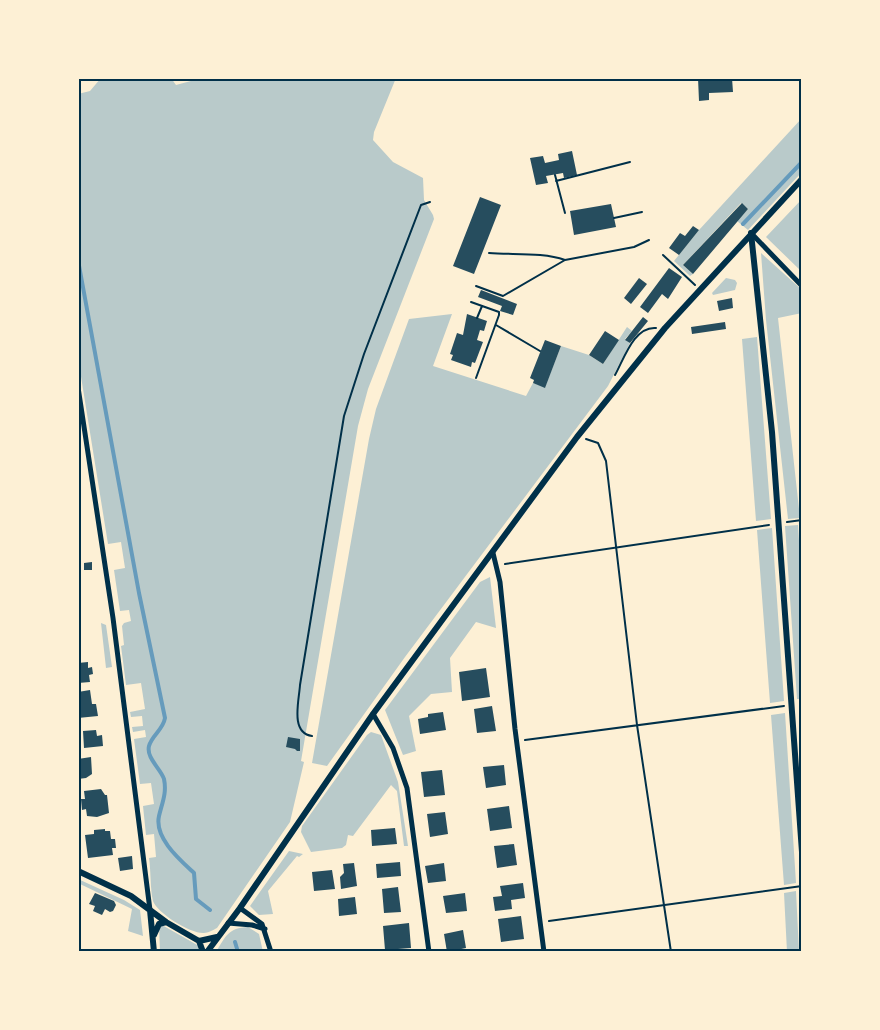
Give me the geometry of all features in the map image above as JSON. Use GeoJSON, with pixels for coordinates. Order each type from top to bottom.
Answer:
{"type":"FeatureCollection","features":[{"type":"Feature","properties":{"kind":"street"},"geometry":{"type":"LineString","coordinates":[[78,871],[131,896],[166,922],[200,941],[205,952],[240,908],[373,714],[577,437],[649,347],[802,179]]}},
{"type":"Feature","properties":{"kind":"street"},"geometry":{"type":"LineString","coordinates":[[751,233],[802,285]]}},
{"type":"Feature","properties":{"kind":"street"},"geometry":{"type":"LineString","coordinates":[[751,233],[772,432],[802,852]]}},
{"type":"Feature","properties":{"kind":"street"},"geometry":{"type":"LineString","coordinates":[[78,387],[113,618],[154,952]]}},
{"type":"Feature","properties":{"kind":"street"},"geometry":{"type":"LineString","coordinates":[[493,553],[500,582],[516,741],[544,952]]}},
{"type":"Feature","properties":{"kind":"street"},"geometry":{"type":"LineString","coordinates":[[373,714],[393,748],[406,789],[429,952]]}},
{"type":"Feature","properties":{"kind":"street"},"geometry":{"type":"LineString","coordinates":[[240,908],[262,924],[271,952]]}},
{"type":"Feature","properties":{"kind":"street"},"geometry":{"type":"LineString","coordinates":[[153,938],[159,924],[166,922]]}},
{"type":"Feature","properties":{"kind":"street"},"geometry":{"type":"LineString","coordinates":[[228,923],[252,925],[265,929]]}},
{"type":"Feature","properties":{"kind":"street"},"geometry":{"type":"LineString","coordinates":[[200,941],[216,937]]}},
{"type":"Feature","properties":{"kind":"path"},"geometry":{"type":"LineString","coordinates":[[556,181],[630,162]]}},
{"type":"Feature","properties":{"kind":"path"},"geometry":{"type":"LineString","coordinates":[[555,175],[565,213]]}},
{"type":"Feature","properties":{"kind":"path"},"geometry":{"type":"LineString","coordinates":[[312,736],[305,735],[300,729],[298,718],[300,685],[344,416],[364,354],[421,205],[430,202]]}},
{"type":"Feature","properties":{"kind":"path"},"geometry":{"type":"LineString","coordinates":[[614,218],[642,212]]}},
{"type":"Feature","properties":{"kind":"path"},"geometry":{"type":"LineString","coordinates":[[476,286],[503,296],[565,260],[634,248],[649,240]]}},
{"type":"Feature","properties":{"kind":"path"},"geometry":{"type":"LineString","coordinates":[[489,253],[551,255],[565,260]]}},
{"type":"Feature","properties":{"kind":"path"},"geometry":{"type":"LineString","coordinates":[[663,255],[699,290]]}},
{"type":"Feature","properties":{"kind":"path"},"geometry":{"type":"LineString","coordinates":[[471,302],[499,312],[476,378]]}},
{"type":"Feature","properties":{"kind":"path"},"geometry":{"type":"LineString","coordinates":[[477,318],[482,306]]}},
{"type":"Feature","properties":{"kind":"path"},"geometry":{"type":"LineString","coordinates":[[496,324],[540,351]]}},
{"type":"Feature","properties":{"kind":"path"},"geometry":{"type":"LineString","coordinates":[[577,437],[598,443],[606,461],[637,725],[670,952]]}},
{"type":"Feature","properties":{"kind":"path"},"geometry":{"type":"LineString","coordinates":[[496,565],[802,520]]}},
{"type":"Feature","properties":{"kind":"path"},"geometry":{"type":"LineString","coordinates":[[516,741],[792,705]]}},
{"type":"Feature","properties":{"kind":"path"},"geometry":{"type":"LineString","coordinates":[[540,922],[802,886]]}},
{"type":"Feature","properties":{"kind":"shaded area"},"geometry":{"type":"Polygon","coordinates":[[[101,78],[171,78],[176,85],[202,78],[396,78],[374,132],[373,140],[393,162],[423,178],[424,200],[434,219],[368,389],[358,426],[301,761],[304,762],[290,822],[217,928],[206,933],[191,930],[175,922],[153,901],[149,858],[156,857],[154,834],[146,835],[143,806],[154,804],[151,783],[140,784],[134,739],[146,737],[145,730],[133,732],[132,727],[143,726],[142,716],[131,717],[130,712],[145,709],[141,683],[126,685],[121,646],[124,645],[122,626],[131,621],[129,610],[120,611],[114,570],[125,568],[121,542],[108,544],[78,358],[78,94],[90,91],[101,78]]]}},
{"type":"Feature","properties":{"kind":"shaded area"},"geometry":{"type":"Polygon","coordinates":[[[802,118],[802,172],[748,230],[737,221],[748,209],[741,203],[683,265],[693,274],[690,276],[674,261],[699,230],[802,118]]]}},
{"type":"Feature","properties":{"kind":"shaded area"},"geometry":{"type":"Polygon","coordinates":[[[802,199],[802,272],[766,237],[802,199]]]}},
{"type":"Feature","properties":{"kind":"shaded area"},"geometry":{"type":"Polygon","coordinates":[[[761,253],[802,290],[802,313],[778,318],[800,518],[788,519],[761,253]]]}},
{"type":"Feature","properties":{"kind":"shaded area"},"geometry":{"type":"Polygon","coordinates":[[[726,278],[735,280],[737,283],[735,290],[713,295],[712,293],[726,278]]]}},
{"type":"Feature","properties":{"kind":"shaded area"},"geometry":{"type":"Polygon","coordinates":[[[452,314],[433,366],[526,396],[533,383],[545,387],[561,346],[589,355],[603,364],[627,327],[632,331],[625,339],[630,343],[608,386],[405,657],[327,766],[312,763],[376,409],[409,319],[452,314]]]}},
{"type":"Feature","properties":{"kind":"shaded area"},"geometry":{"type":"Polygon","coordinates":[[[757,337],[771,519],[756,521],[742,339],[757,337]]]}},
{"type":"Feature","properties":{"kind":"shaded area"},"geometry":{"type":"Polygon","coordinates":[[[798,525],[802,588],[802,699],[797,699],[785,526],[798,525]]]}},
{"type":"Feature","properties":{"kind":"shaded area"},"geometry":{"type":"Polygon","coordinates":[[[772,528],[784,701],[770,703],[757,530],[772,528]]]}},
{"type":"Feature","properties":{"kind":"shaded area"},"geometry":{"type":"Polygon","coordinates":[[[490,577],[496,628],[476,622],[450,658],[452,692],[431,694],[409,716],[416,751],[403,755],[385,710],[480,582],[490,577]]]}},
{"type":"Feature","properties":{"kind":"shaded area"},"geometry":{"type":"Polygon","coordinates":[[[101,623],[106,625],[112,667],[106,668],[101,623]]]}},
{"type":"Feature","properties":{"kind":"shaded area"},"geometry":{"type":"Polygon","coordinates":[[[785,713],[796,883],[784,885],[771,715],[785,713]]]}},
{"type":"Feature","properties":{"kind":"shaded area"},"geometry":{"type":"Polygon","coordinates":[[[371,732],[381,735],[398,782],[408,846],[404,846],[397,791],[391,785],[353,836],[348,835],[346,845],[342,848],[311,852],[301,832],[302,826],[371,732]]]}},
{"type":"Feature","properties":{"kind":"shaded area"},"geometry":{"type":"Polygon","coordinates":[[[289,851],[303,854],[297,856],[268,891],[273,914],[259,915],[250,906],[289,851]]]}},
{"type":"Feature","properties":{"kind":"shaded area"},"geometry":{"type":"Polygon","coordinates":[[[78,879],[140,910],[143,936],[128,931],[132,909],[78,883],[78,879]]]}},
{"type":"Feature","properties":{"kind":"shaded area"},"geometry":{"type":"Polygon","coordinates":[[[796,891],[799,952],[787,952],[784,893],[796,891]]]}},
{"type":"Feature","properties":{"kind":"shaded area"},"geometry":{"type":"Polygon","coordinates":[[[162,925],[199,946],[198,952],[160,952],[159,926],[162,925]]]}},
{"type":"Feature","properties":{"kind":"shaded area"},"geometry":{"type":"Polygon","coordinates":[[[248,927],[259,934],[263,952],[216,952],[225,937],[232,931],[248,927]]]}},
{"type":"Feature","properties":{"kind":"building"},"geometry":{"type":"Polygon","coordinates":[[[698,78],[732,78],[733,92],[709,93],[709,100],[699,101],[698,78]]]}},
{"type":"Feature","properties":{"kind":"building"},"geometry":{"type":"Polygon","coordinates":[[[572,151],[577,175],[564,178],[563,173],[546,176],[548,183],[536,185],[530,158],[543,156],[545,163],[559,160],[558,154],[572,151]]]}},
{"type":"Feature","properties":{"kind":"building"},"geometry":{"type":"Polygon","coordinates":[[[480,197],[501,205],[474,274],[453,266],[480,197]]]}},
{"type":"Feature","properties":{"kind":"building"},"geometry":{"type":"Polygon","coordinates":[[[742,203],[748,209],[693,274],[683,265],[742,203]]]}},
{"type":"Feature","properties":{"kind":"building"},"geometry":{"type":"Polygon","coordinates":[[[611,204],[616,227],[574,235],[570,211],[611,204]]]}},
{"type":"Feature","properties":{"kind":"building"},"geometry":{"type":"Polygon","coordinates":[[[693,226],[699,230],[679,255],[669,248],[680,233],[685,236],[693,226]]]}},
{"type":"Feature","properties":{"kind":"building"},"geometry":{"type":"Polygon","coordinates":[[[669,268],[682,277],[668,299],[662,294],[648,313],[640,307],[669,268]]]}},
{"type":"Feature","properties":{"kind":"building"},"geometry":{"type":"Polygon","coordinates":[[[639,278],[647,284],[631,304],[624,298],[639,278]]]}},
{"type":"Feature","properties":{"kind":"building"},"geometry":{"type":"Polygon","coordinates":[[[481,290],[517,304],[513,315],[500,311],[502,306],[478,297],[481,290]]]}},
{"type":"Feature","properties":{"kind":"building"},"geometry":{"type":"Polygon","coordinates":[[[732,298],[733,308],[719,311],[717,301],[732,298]]]}},
{"type":"Feature","properties":{"kind":"building"},"geometry":{"type":"Polygon","coordinates":[[[467,314],[487,321],[484,331],[480,330],[477,340],[483,342],[475,363],[472,362],[471,367],[451,360],[453,355],[450,354],[457,333],[463,335],[467,314]]]}},
{"type":"Feature","properties":{"kind":"building"},"geometry":{"type":"Polygon","coordinates":[[[643,317],[648,321],[630,343],[625,340],[643,317]]]}},
{"type":"Feature","properties":{"kind":"building"},"geometry":{"type":"Polygon","coordinates":[[[725,322],[726,329],[692,334],[691,327],[725,322]]]}},
{"type":"Feature","properties":{"kind":"building"},"geometry":{"type":"Polygon","coordinates":[[[605,331],[619,340],[603,364],[589,355],[605,331]]]}},
{"type":"Feature","properties":{"kind":"building"},"geometry":{"type":"Polygon","coordinates":[[[545,340],[561,346],[545,388],[533,383],[534,380],[530,378],[545,340]]]}},
{"type":"Feature","properties":{"kind":"building"},"geometry":{"type":"Polygon","coordinates":[[[92,562],[92,570],[84,570],[84,563],[92,562]]]}},
{"type":"Feature","properties":{"kind":"building"},"geometry":{"type":"Polygon","coordinates":[[[88,662],[88,668],[92,667],[93,674],[89,675],[90,682],[78,683],[78,663],[88,662]]]}},
{"type":"Feature","properties":{"kind":"building"},"geometry":{"type":"Polygon","coordinates":[[[486,668],[490,697],[462,701],[459,672],[486,668]]]}},
{"type":"Feature","properties":{"kind":"building"},"geometry":{"type":"Polygon","coordinates":[[[90,690],[92,704],[96,704],[98,716],[78,718],[78,692],[90,690]]]}},
{"type":"Feature","properties":{"kind":"building"},"geometry":{"type":"Polygon","coordinates":[[[492,706],[496,731],[477,733],[474,709],[492,706]]]}},
{"type":"Feature","properties":{"kind":"building"},"geometry":{"type":"Polygon","coordinates":[[[443,712],[446,730],[420,734],[418,719],[428,717],[428,714],[443,712]]]}},
{"type":"Feature","properties":{"kind":"building"},"geometry":{"type":"Polygon","coordinates":[[[96,730],[97,736],[102,735],[103,746],[84,748],[83,731],[96,730]]]}},
{"type":"Feature","properties":{"kind":"building"},"geometry":{"type":"Polygon","coordinates":[[[288,737],[300,739],[300,751],[286,747],[288,737]]]}},
{"type":"Feature","properties":{"kind":"building"},"geometry":{"type":"Polygon","coordinates":[[[91,757],[92,774],[78,779],[78,759],[91,757]]]}},
{"type":"Feature","properties":{"kind":"building"},"geometry":{"type":"Polygon","coordinates":[[[504,765],[506,785],[486,788],[483,767],[504,765]]]}},
{"type":"Feature","properties":{"kind":"building"},"geometry":{"type":"Polygon","coordinates":[[[442,770],[445,795],[424,797],[421,772],[442,770]]]}},
{"type":"Feature","properties":{"kind":"building"},"geometry":{"type":"Polygon","coordinates":[[[101,789],[107,795],[109,813],[97,817],[87,816],[86,809],[82,810],[81,799],[85,799],[84,791],[101,789]]]}},
{"type":"Feature","properties":{"kind":"building"},"geometry":{"type":"Polygon","coordinates":[[[509,806],[512,828],[490,831],[487,809],[509,806]]]}},
{"type":"Feature","properties":{"kind":"building"},"geometry":{"type":"Polygon","coordinates":[[[445,812],[448,834],[430,837],[427,814],[445,812]]]}},
{"type":"Feature","properties":{"kind":"building"},"geometry":{"type":"Polygon","coordinates":[[[395,828],[397,844],[372,846],[371,830],[395,828]]]}},
{"type":"Feature","properties":{"kind":"building"},"geometry":{"type":"Polygon","coordinates":[[[105,829],[105,831],[110,831],[111,839],[115,839],[116,848],[112,848],[113,855],[88,858],[85,835],[94,834],[94,830],[105,829]]]}},
{"type":"Feature","properties":{"kind":"building"},"geometry":{"type":"Polygon","coordinates":[[[514,844],[517,865],[497,868],[494,846],[514,844]]]}},
{"type":"Feature","properties":{"kind":"building"},"geometry":{"type":"Polygon","coordinates":[[[132,856],[133,869],[120,871],[118,858],[132,856]]]}},
{"type":"Feature","properties":{"kind":"building"},"geometry":{"type":"Polygon","coordinates":[[[400,862],[401,876],[377,878],[376,864],[400,862]]]}},
{"type":"Feature","properties":{"kind":"building"},"geometry":{"type":"Polygon","coordinates":[[[354,863],[357,886],[341,889],[340,877],[344,873],[343,864],[354,863]]]}},
{"type":"Feature","properties":{"kind":"building"},"geometry":{"type":"Polygon","coordinates":[[[444,863],[446,881],[428,883],[425,866],[444,863]]]}},
{"type":"Feature","properties":{"kind":"building"},"geometry":{"type":"Polygon","coordinates":[[[332,870],[335,889],[314,891],[312,872],[332,870]]]}},
{"type":"Feature","properties":{"kind":"building"},"geometry":{"type":"Polygon","coordinates":[[[523,883],[525,898],[511,900],[512,909],[495,911],[493,897],[502,896],[500,886],[523,883]]]}},
{"type":"Feature","properties":{"kind":"building"},"geometry":{"type":"Polygon","coordinates":[[[398,887],[401,912],[384,913],[382,889],[398,887]]]}},
{"type":"Feature","properties":{"kind":"building"},"geometry":{"type":"Polygon","coordinates":[[[95,893],[114,901],[116,905],[113,911],[105,909],[102,915],[93,911],[95,906],[89,904],[95,893]]]}},
{"type":"Feature","properties":{"kind":"building"},"geometry":{"type":"Polygon","coordinates":[[[465,893],[467,911],[446,913],[443,896],[465,893]]]}},
{"type":"Feature","properties":{"kind":"building"},"geometry":{"type":"Polygon","coordinates":[[[355,897],[357,914],[339,916],[338,899],[355,897]]]}},
{"type":"Feature","properties":{"kind":"building"},"geometry":{"type":"Polygon","coordinates":[[[521,916],[524,939],[501,942],[498,919],[521,916]]]}},
{"type":"Feature","properties":{"kind":"building"},"geometry":{"type":"Polygon","coordinates":[[[409,923],[411,948],[385,950],[383,926],[409,923]]]}},
{"type":"Feature","properties":{"kind":"building"},"geometry":{"type":"Polygon","coordinates":[[[463,930],[466,948],[447,952],[444,934],[463,930]]]}},
{"type":"Feature","properties":{"kind":"waterway"},"geometry":{"type":"LineString","coordinates":[[743,224],[802,162]]}},
{"type":"Feature","properties":{"kind":"waterway"},"geometry":{"type":"LineString","coordinates":[[78,260],[139,593],[165,718],[149,746],[150,755],[165,784],[158,824],[169,848],[194,873],[196,899],[210,910]]}},
{"type":"Feature","properties":{"kind":"waterway"},"geometry":{"type":"LineString","coordinates":[[235,942],[238,952]]}}]}
